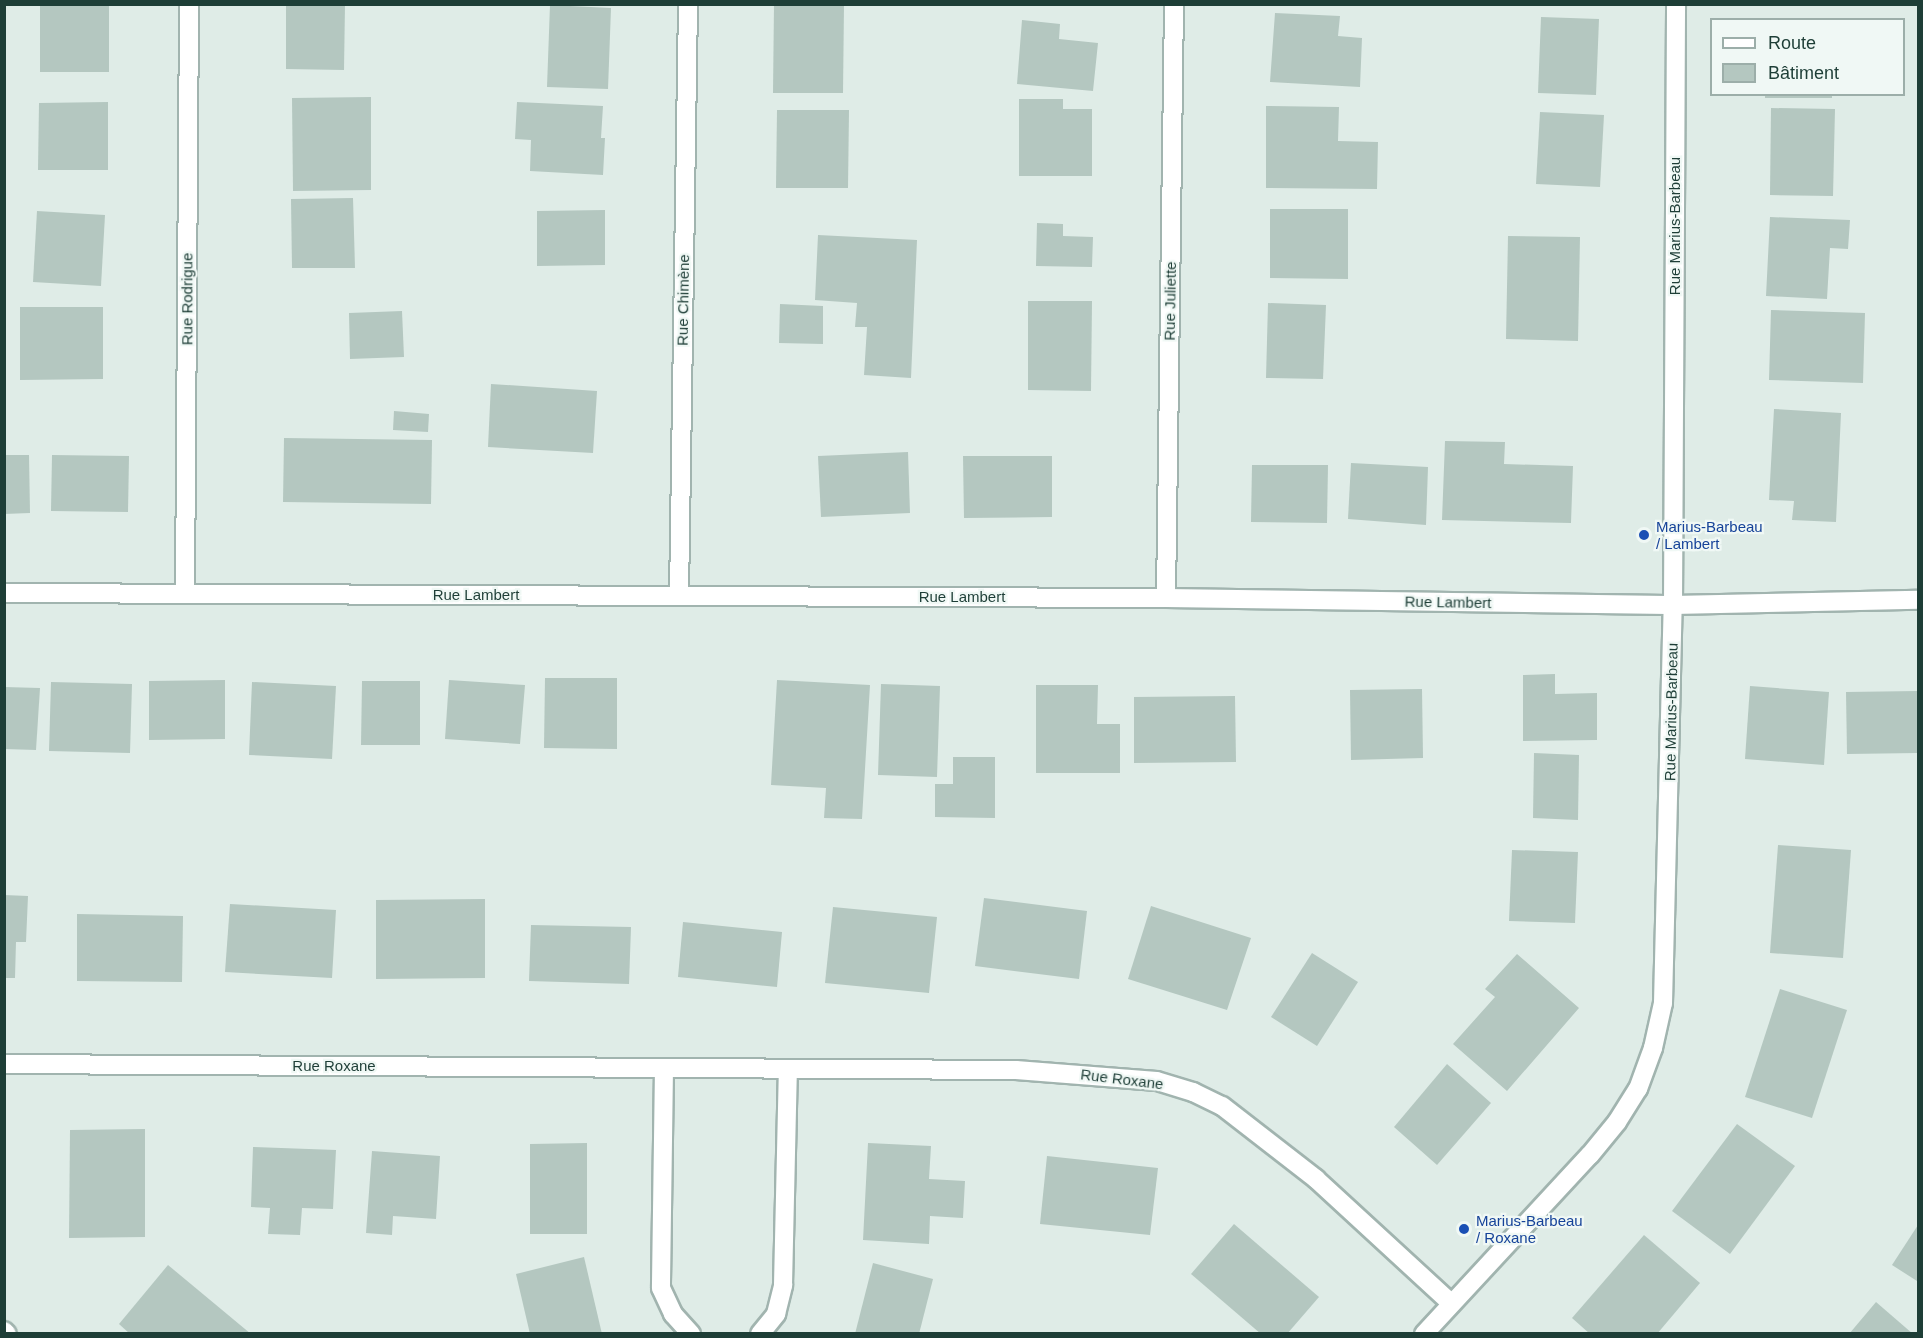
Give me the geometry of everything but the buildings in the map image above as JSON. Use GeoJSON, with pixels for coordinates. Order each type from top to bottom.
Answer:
{"type":"FeatureCollection","features":[{"type":"Feature","properties":{"kind":"street","name":"Rue Rodrigue"},"geometry":{"type":"LineString","coordinates":[[185,594],[189,4]]}},
{"type":"Feature","properties":{"kind":"street","name":"Rue Chimène"},"geometry":{"type":"LineString","coordinates":[[679,596],[688,4]]}},
{"type":"Feature","properties":{"kind":"street","name":"Rue Juliette"},"geometry":{"type":"LineString","coordinates":[[1167,598],[1174,4]]}},
{"type":"Feature","properties":{"kind":"street","name":"Rue Marius-Barbeau"},"geometry":{"type":"LineString","coordinates":[[1424,1334],[1611,1130],[1638,1089],[1653,1048],[1663,1003],[1673,605],[1676,4]]}},
{"type":"Feature","properties":{"kind":"street","name":"Rue Lambert"},"geometry":{"type":"LineString","coordinates":[[4,593],[1167,598],[1673,605],[1918,600]]}},
{"type":"Feature","properties":{"kind":"street","name":"Rue Roxane"},"geometry":{"type":"LineString","coordinates":[[4,1064],[1028,1071],[1129,1077],[1157,1081],[1193,1092],[1222,1106],[1316,1179],[1452,1303]]}},
{"type":"Feature","properties":{"kind":"street"},"geometry":{"type":"LineString","coordinates":[[664,1068],[661,1288],[673,1314],[691,1334]]}},
{"type":"Feature","properties":{"kind":"street"},"geometry":{"type":"LineString","coordinates":[[760,1334],[776,1314],[783,1285],[788,1070]]}},
{"type":"Feature","properties":{"kind":"place","name":"Marius-Barbeau / Lambert"},"geometry":{"type":"Point","coordinates":[1644,535]}},
{"type":"Feature","properties":{"kind":"place","name":"Marius-Barbeau / Roxane"},"geometry":{"type":"Point","coordinates":[1464,1229]}}]}
